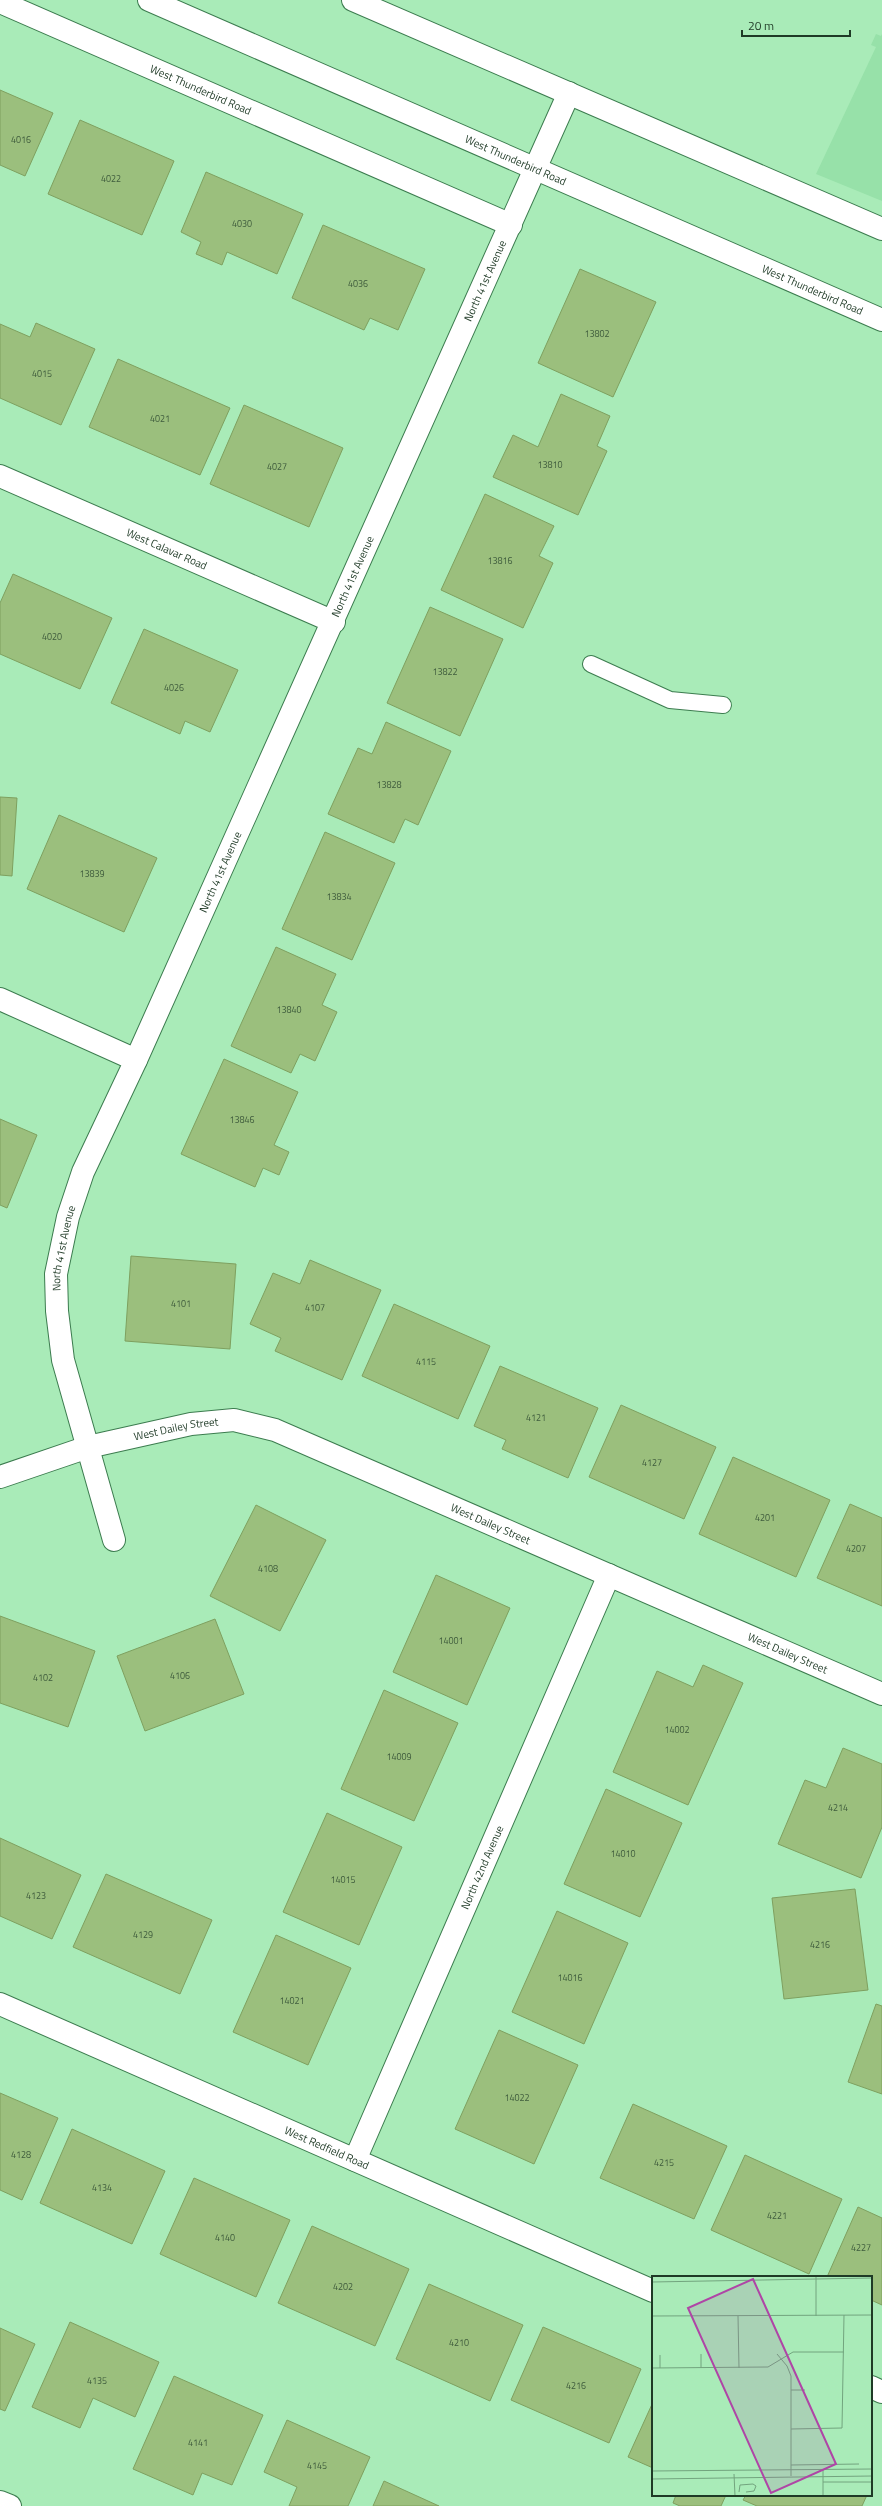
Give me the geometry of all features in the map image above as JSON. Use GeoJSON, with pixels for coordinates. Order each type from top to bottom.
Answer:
{"type":"FeatureCollection","features":[{"type":"Feature","properties":{"kind":"street","name":"West Thunderbird Road"},"geometry":{"type":"LineString","coordinates":[[149,0],[172,4],[536,168],[882,320]]}},
{"type":"Feature","properties":{"kind":"street"},"geometry":{"type":"LineString","coordinates":[[353,0],[882,229]]}},
{"type":"Feature","properties":{"kind":"street","name":"West Thunderbird Road"},"geometry":{"type":"LineString","coordinates":[[0,2],[511,225]]}},
{"type":"Feature","properties":{"kind":"street","name":"North 41st Avenue"},"geometry":{"type":"LineString","coordinates":[[88,1447],[63,1360],[56,1274],[68,1217],[83,1172],[136,1060],[334,622],[569,93]]}},
{"type":"Feature","properties":{"kind":"street","name":"West Calavar Road"},"geometry":{"type":"LineString","coordinates":[[0,476],[334,622]]}},
{"type":"Feature","properties":{"kind":"street"},"geometry":{"type":"LineString","coordinates":[[0,999],[136,1060]]}},
{"type":"Feature","properties":{"kind":"street","name":"West Dailey Street"},"geometry":{"type":"LineString","coordinates":[[0,1476],[88,1447],[191,1424],[234,1420],[275,1430],[882,1694]]}},
{"type":"Feature","properties":{"kind":"street"},"geometry":{"type":"LineString","coordinates":[[88,1447],[114,1540]]}},
{"type":"Feature","properties":{"kind":"street","name":"North 42nd Avenue"},"geometry":{"type":"LineString","coordinates":[[355,2160],[609,1575]]}},
{"type":"Feature","properties":{"kind":"street","name":"West Redfield Road"},"geometry":{"type":"LineString","coordinates":[[0,2004],[652,2291]]}},
{"type":"Feature","properties":{"kind":"street"},"geometry":{"type":"LineString","coordinates":[[872,2387],[882,2392]]}},
{"type":"Feature","properties":{"kind":"street"},"geometry":{"type":"LineString","coordinates":[[0,2502],[10,2506]]}},
{"type":"Feature","properties":{"kind":"lane"},"geometry":{"type":"LineString","coordinates":[[591,664],[670,700],[723,705]]}},
{"type":"Feature","properties":{"kind":"shaded area"},"geometry":{"type":"Polygon","coordinates":[[[876,34],[881,36],[882,34],[882,201],[816,174],[876,47],[871,45],[876,34]]]}},
{"type":"Feature","properties":{"kind":"building"},"geometry":{"type":"Polygon","coordinates":[[[0,90],[53,113],[25,176],[0,165],[0,90]]]}},
{"type":"Feature","properties":{"kind":"building"},"geometry":{"type":"Polygon","coordinates":[[[80,120],[174,161],[142,235],[48,194],[80,120]]]}},
{"type":"Feature","properties":{"kind":"building"},"geometry":{"type":"Polygon","coordinates":[[[206,172],[303,214],[277,274],[227,252],[222,265],[196,254],[201,242],[181,232],[206,172]]]}},
{"type":"Feature","properties":{"kind":"building"},"geometry":{"type":"Polygon","coordinates":[[[323,225],[425,269],[398,330],[370,318],[364,330],[292,298],[323,225]]]}},
{"type":"Feature","properties":{"kind":"building"},"geometry":{"type":"Polygon","coordinates":[[[580,269],[656,302],[613,397],[538,363],[580,269]]]}},
{"type":"Feature","properties":{"kind":"building"},"geometry":{"type":"Polygon","coordinates":[[[36,323],[95,349],[61,425],[0,398],[0,324],[30,337],[36,323]]]}},
{"type":"Feature","properties":{"kind":"building"},"geometry":{"type":"Polygon","coordinates":[[[118,359],[230,408],[200,475],[89,427],[118,359]]]}},
{"type":"Feature","properties":{"kind":"building"},"geometry":{"type":"Polygon","coordinates":[[[561,394],[610,416],[597,446],[607,451],[578,515],[493,477],[513,435],[538,447],[561,394]]]}},
{"type":"Feature","properties":{"kind":"building"},"geometry":{"type":"Polygon","coordinates":[[[244,405],[343,448],[309,527],[210,484],[244,405]]]}},
{"type":"Feature","properties":{"kind":"building"},"geometry":{"type":"Polygon","coordinates":[[[485,494],[554,526],[539,556],[553,563],[523,628],[441,590],[485,494]]]}},
{"type":"Feature","properties":{"kind":"building"},"geometry":{"type":"Polygon","coordinates":[[[13,574],[112,618],[80,689],[0,654],[0,603],[13,574]]]}},
{"type":"Feature","properties":{"kind":"building"},"geometry":{"type":"Polygon","coordinates":[[[430,607],[503,639],[460,736],[387,703],[430,607]]]}},
{"type":"Feature","properties":{"kind":"building"},"geometry":{"type":"Polygon","coordinates":[[[144,629],[238,670],[210,732],[185,721],[180,734],[111,703],[144,629]]]}},
{"type":"Feature","properties":{"kind":"building"},"geometry":{"type":"Polygon","coordinates":[[[386,722],[451,751],[418,825],[405,819],[394,843],[328,814],[358,748],[372,754],[386,722]]]}},
{"type":"Feature","properties":{"kind":"building"},"geometry":{"type":"Polygon","coordinates":[[[0,797],[17,798],[12,876],[0,875],[0,797]]]}},
{"type":"Feature","properties":{"kind":"building"},"geometry":{"type":"Polygon","coordinates":[[[59,815],[157,858],[124,932],[27,889],[59,815]]]}},
{"type":"Feature","properties":{"kind":"building"},"geometry":{"type":"Polygon","coordinates":[[[325,832],[395,863],[352,960],[282,929],[325,832]]]}},
{"type":"Feature","properties":{"kind":"building"},"geometry":{"type":"Polygon","coordinates":[[[276,947],[336,974],[322,1005],[337,1012],[315,1061],[300,1054],[291,1073],[231,1046],[276,947]]]}},
{"type":"Feature","properties":{"kind":"building"},"geometry":{"type":"Polygon","coordinates":[[[224,1059],[298,1092],[274,1145],[289,1152],[279,1175],[263,1168],[255,1187],[181,1154],[224,1059]]]}},
{"type":"Feature","properties":{"kind":"building"},"geometry":{"type":"Polygon","coordinates":[[[0,1119],[37,1135],[7,1208],[0,1205],[0,1119]]]}},
{"type":"Feature","properties":{"kind":"building"},"geometry":{"type":"Polygon","coordinates":[[[131,1256],[236,1264],[230,1349],[125,1341],[131,1256]]]}},
{"type":"Feature","properties":{"kind":"building"},"geometry":{"type":"Polygon","coordinates":[[[310,1260],[381,1290],[342,1380],[275,1351],[281,1338],[250,1324],[273,1273],[300,1284],[310,1260]]]}},
{"type":"Feature","properties":{"kind":"building"},"geometry":{"type":"Polygon","coordinates":[[[394,1304],[490,1346],[458,1419],[362,1376],[394,1304]]]}},
{"type":"Feature","properties":{"kind":"building"},"geometry":{"type":"Polygon","coordinates":[[[500,1366],[598,1408],[568,1478],[502,1449],[506,1440],[474,1426],[500,1366]]]}},
{"type":"Feature","properties":{"kind":"building"},"geometry":{"type":"Polygon","coordinates":[[[621,1405],[716,1447],[684,1519],[589,1477],[621,1405]]]}},
{"type":"Feature","properties":{"kind":"building"},"geometry":{"type":"Polygon","coordinates":[[[733,1457],[830,1500],[796,1577],[699,1534],[733,1457]]]}},
{"type":"Feature","properties":{"kind":"building"},"geometry":{"type":"Polygon","coordinates":[[[850,1504],[882,1518],[882,1606],[817,1578],[850,1504]]]}},
{"type":"Feature","properties":{"kind":"building"},"geometry":{"type":"Polygon","coordinates":[[[256,1505],[326,1540],[280,1631],[210,1596],[256,1505]]]}},
{"type":"Feature","properties":{"kind":"building"},"geometry":{"type":"Polygon","coordinates":[[[436,1575],[510,1608],[467,1705],[393,1672],[436,1575]]]}},
{"type":"Feature","properties":{"kind":"building"},"geometry":{"type":"Polygon","coordinates":[[[0,1616],[95,1651],[68,1727],[0,1703],[0,1616]]]}},
{"type":"Feature","properties":{"kind":"building"},"geometry":{"type":"Polygon","coordinates":[[[215,1619],[244,1694],[145,1731],[117,1656],[215,1619]]]}},
{"type":"Feature","properties":{"kind":"building"},"geometry":{"type":"Polygon","coordinates":[[[703,1665],[743,1683],[688,1805],[613,1772],[657,1671],[693,1687],[703,1665]]]}},
{"type":"Feature","properties":{"kind":"building"},"geometry":{"type":"Polygon","coordinates":[[[384,1690],[458,1723],[414,1821],[341,1789],[384,1690]]]}},
{"type":"Feature","properties":{"kind":"building"},"geometry":{"type":"Polygon","coordinates":[[[843,1748],[882,1764],[882,1827],[861,1878],[778,1844],[805,1780],[826,1788],[843,1748]]]}},
{"type":"Feature","properties":{"kind":"building"},"geometry":{"type":"Polygon","coordinates":[[[606,1789],[682,1823],[640,1917],[564,1884],[606,1789]]]}},
{"type":"Feature","properties":{"kind":"building"},"geometry":{"type":"Polygon","coordinates":[[[327,1813],[402,1847],[359,1945],[283,1912],[327,1813]]]}},
{"type":"Feature","properties":{"kind":"building"},"geometry":{"type":"Polygon","coordinates":[[[0,1838],[81,1875],[52,1939],[0,1916],[0,1838]]]}},
{"type":"Feature","properties":{"kind":"building"},"geometry":{"type":"Polygon","coordinates":[[[106,1874],[212,1920],[180,1994],[73,1947],[106,1874]]]}},
{"type":"Feature","properties":{"kind":"building"},"geometry":{"type":"Polygon","coordinates":[[[855,1889],[868,1990],[784,1999],[772,1898],[855,1889]]]}},
{"type":"Feature","properties":{"kind":"building"},"geometry":{"type":"Polygon","coordinates":[[[557,1911],[628,1943],[584,2044],[512,2012],[557,1911]]]}},
{"type":"Feature","properties":{"kind":"building"},"geometry":{"type":"Polygon","coordinates":[[[276,1935],[351,1968],[308,2065],[233,2032],[276,1935]]]}},
{"type":"Feature","properties":{"kind":"building"},"geometry":{"type":"Polygon","coordinates":[[[876,2004],[882,2006],[882,2094],[848,2082],[876,2004]]]}},
{"type":"Feature","properties":{"kind":"building"},"geometry":{"type":"Polygon","coordinates":[[[499,2030],[578,2065],[534,2164],[455,2129],[499,2030]]]}},
{"type":"Feature","properties":{"kind":"building"},"geometry":{"type":"Polygon","coordinates":[[[0,2093],[58,2118],[22,2200],[0,2190],[0,2093]]]}},
{"type":"Feature","properties":{"kind":"building"},"geometry":{"type":"Polygon","coordinates":[[[633,2104],[727,2146],[694,2219],[600,2178],[633,2104]]]}},
{"type":"Feature","properties":{"kind":"building"},"geometry":{"type":"Polygon","coordinates":[[[72,2129],[165,2171],[132,2244],[40,2203],[72,2129]]]}},
{"type":"Feature","properties":{"kind":"building"},"geometry":{"type":"Polygon","coordinates":[[[745,2155],[842,2199],[809,2274],[711,2230],[745,2155]]]}},
{"type":"Feature","properties":{"kind":"building"},"geometry":{"type":"Polygon","coordinates":[[[194,2178],[290,2220],[256,2297],[160,2254],[194,2178]]]}},
{"type":"Feature","properties":{"kind":"building"},"geometry":{"type":"Polygon","coordinates":[[[858,2207],[882,2218],[882,2305],[872,2300],[872,2276],[827,2276],[858,2207]]]}},
{"type":"Feature","properties":{"kind":"building"},"geometry":{"type":"Polygon","coordinates":[[[312,2226],[409,2269],[375,2346],[278,2303],[312,2226]]]}},
{"type":"Feature","properties":{"kind":"building"},"geometry":{"type":"Polygon","coordinates":[[[429,2284],[523,2325],[490,2401],[396,2359],[429,2284]]]}},
{"type":"Feature","properties":{"kind":"building"},"geometry":{"type":"Polygon","coordinates":[[[70,2322],[159,2362],[135,2417],[93,2398],[80,2428],[32,2407],[70,2322]]]}},
{"type":"Feature","properties":{"kind":"building"},"geometry":{"type":"Polygon","coordinates":[[[543,2327],[641,2369],[609,2443],[511,2400],[543,2327]]]}},
{"type":"Feature","properties":{"kind":"building"},"geometry":{"type":"Polygon","coordinates":[[[0,2328],[35,2344],[5,2411],[0,2409],[0,2328]]]}},
{"type":"Feature","properties":{"kind":"building"},"geometry":{"type":"Polygon","coordinates":[[[174,2376],[263,2415],[232,2485],[202,2473],[193,2495],[133,2469],[174,2376]]]}},
{"type":"Feature","properties":{"kind":"building"},"geometry":{"type":"Polygon","coordinates":[[[652,2404],[652,2468],[628,2457],[652,2404]]]}},
{"type":"Feature","properties":{"kind":"building"},"geometry":{"type":"Polygon","coordinates":[[[287,2420],[370,2457],[348,2506],[289,2506],[297,2487],[264,2472],[287,2420]]]}},
{"type":"Feature","properties":{"kind":"building"},"geometry":{"type":"Polygon","coordinates":[[[384,2481],[439,2506],[373,2506],[384,2481]]]}},
{"type":"Feature","properties":{"kind":"building"},"geometry":{"type":"Polygon","coordinates":[[[676,2496],[726,2496],[721,2506],[680,2506],[673,2503],[676,2496]]]}},
{"type":"Feature","properties":{"kind":"building"},"geometry":{"type":"Polygon","coordinates":[[[745,2496],[867,2496],[862,2506],[757,2506],[743,2500],[745,2496]]]}}]}
